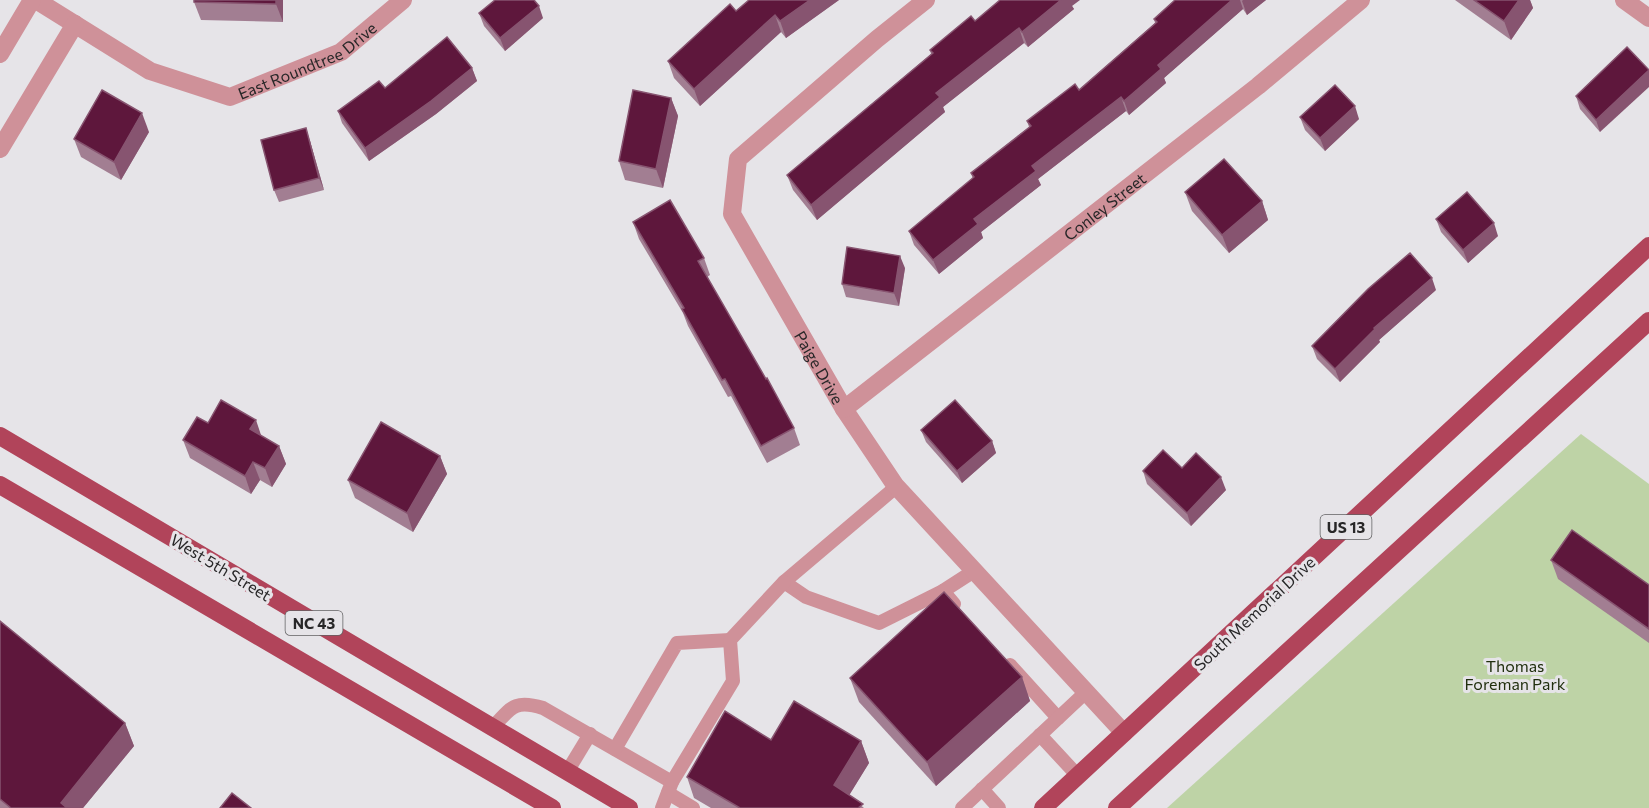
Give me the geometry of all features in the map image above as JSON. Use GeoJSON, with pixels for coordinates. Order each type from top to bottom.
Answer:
{"type":"FeatureCollection","features":[{"type":"Feature","properties":{"kind":"main road","name":"South Memorial Drive"},"geometry":{"type":"LineString","coordinates":[[1043,808],[1649,246]]}},
{"type":"Feature","properties":{"kind":"main road"},"geometry":{"type":"LineString","coordinates":[[1117,808],[1649,321]]}},
{"type":"Feature","properties":{"kind":"main road","name":"West 5th Street"},"geometry":{"type":"LineString","coordinates":[[0,436],[629,808]]}},
{"type":"Feature","properties":{"kind":"main road","name":"NC 43"},"geometry":{"type":"LineString","coordinates":[[0,485],[552,808]]}},
{"type":"Feature","properties":{"kind":"street","name":"East Roundtree Drive"},"geometry":{"type":"LineString","coordinates":[[34,0],[150,71],[230,97],[341,51],[403,0]]}},
{"type":"Feature","properties":{"kind":"street"},"geometry":{"type":"LineString","coordinates":[[0,54],[34,0]]}},
{"type":"Feature","properties":{"kind":"street","name":"Paige Drive"},"geometry":{"type":"LineString","coordinates":[[926,0],[877,39],[738,159],[732,213],[844,409],[896,487],[1124,733]]}},
{"type":"Feature","properties":{"kind":"street","name":"Conley Street"},"geometry":{"type":"LineString","coordinates":[[844,409],[1258,86],[1361,0]]}},
{"type":"Feature","properties":{"kind":"street"},"geometry":{"type":"LineString","coordinates":[[1624,0],[1649,18]]}},
{"type":"Feature","properties":{"kind":"street"},"geometry":{"type":"LineString","coordinates":[[0,149],[75,24]]}},
{"type":"Feature","properties":{"kind":"lane"},"geometry":{"type":"LineString","coordinates":[[615,749],[677,643],[730,640],[784,582],[896,487]]}},
{"type":"Feature","properties":{"kind":"lane"},"geometry":{"type":"LineString","coordinates":[[784,582],[806,597],[879,623],[943,591],[974,571]]}},
{"type":"Feature","properties":{"kind":"lane"},"geometry":{"type":"LineString","coordinates":[[943,591],[966,617]]}},
{"type":"Feature","properties":{"kind":"lane"},"geometry":{"type":"LineString","coordinates":[[663,808],[670,787],[733,681],[730,640]]}},
{"type":"Feature","properties":{"kind":"lane"},"geometry":{"type":"LineString","coordinates":[[1005,659],[1058,718]]}},
{"type":"Feature","properties":{"kind":"lane"},"geometry":{"type":"LineString","coordinates":[[962,808],[1086,692]]}},
{"type":"Feature","properties":{"kind":"lane"},"geometry":{"type":"LineString","coordinates":[[492,728],[513,706],[533,705],[543,708],[615,749],[670,787],[693,808]]}},
{"type":"Feature","properties":{"kind":"lane"},"geometry":{"type":"LineString","coordinates":[[567,772],[590,734]]}},
{"type":"Feature","properties":{"kind":"lane"},"geometry":{"type":"LineString","coordinates":[[1040,735],[1078,776]]}},
{"type":"Feature","properties":{"kind":"lane"},"geometry":{"type":"LineString","coordinates":[[982,789],[999,808]]}},
{"type":"Feature","properties":{"kind":"green space","name":"Thomas Foreman Park"},"geometry":{"type":"Polygon","coordinates":[[[1581,434],[1649,484],[1649,808],[1167,808],[1581,434]]]}},
{"type":"Feature","properties":{"kind":"building"},"geometry":{"type":"Polygon","coordinates":[[[194,0],[276,0],[276,4],[194,2],[194,0]]]}},
{"type":"Feature","properties":{"kind":"building"},"geometry":{"type":"Polygon","coordinates":[[[495,0],[534,0],[539,6],[500,38],[479,13],[495,0]]]}},
{"type":"Feature","properties":{"kind":"building"},"geometry":{"type":"Polygon","coordinates":[[[749,0],[810,0],[780,21],[775,15],[694,89],[668,61],[730,4],[736,11],[749,0]]]}},
{"type":"Feature","properties":{"kind":"building"},"geometry":{"type":"Polygon","coordinates":[[[1000,0],[1061,0],[1022,32],[1019,28],[936,93],[940,97],[811,205],[787,175],[933,53],[930,50],[971,16],[975,21],[1000,0]]]}},
{"type":"Feature","properties":{"kind":"building"},"geometry":{"type":"Polygon","coordinates":[[[1175,0],[1232,0],[1158,65],[1161,69],[1124,101],[1121,97],[1032,166],[1036,171],[974,219],[978,224],[933,260],[909,231],[974,177],[971,173],[1031,126],[1027,121],[1075,84],[1079,90],[1157,22],[1154,19],[1175,0]]]}},
{"type":"Feature","properties":{"kind":"building"},"geometry":{"type":"Polygon","coordinates":[[[1474,0],[1519,0],[1504,21],[1474,0]]]}},
{"type":"Feature","properties":{"kind":"building"},"geometry":{"type":"Polygon","coordinates":[[[447,37],[472,68],[431,101],[365,148],[338,111],[379,81],[385,88],[447,37]]]}},
{"type":"Feature","properties":{"kind":"building"},"geometry":{"type":"Polygon","coordinates":[[[1627,47],[1649,70],[1596,120],[1576,96],[1627,47]]]}},
{"type":"Feature","properties":{"kind":"building"},"geometry":{"type":"Polygon","coordinates":[[[1335,85],[1355,106],[1320,138],[1300,117],[1335,85]]]}},
{"type":"Feature","properties":{"kind":"building"},"geometry":{"type":"Polygon","coordinates":[[[102,90],[142,113],[114,162],[74,139],[102,90]]]}},
{"type":"Feature","properties":{"kind":"building"},"geometry":{"type":"Polygon","coordinates":[[[633,90],[671,98],[656,169],[619,161],[633,90]]]}},
{"type":"Feature","properties":{"kind":"building"},"geometry":{"type":"Polygon","coordinates":[[[306,128],[319,178],[274,190],[261,140],[306,128]]]}},
{"type":"Feature","properties":{"kind":"building"},"geometry":{"type":"Polygon","coordinates":[[[1224,159],[1262,201],[1222,235],[1185,192],[1224,159]]]}},
{"type":"Feature","properties":{"kind":"building"},"geometry":{"type":"Polygon","coordinates":[[[1467,192],[1494,223],[1463,250],[1436,219],[1467,192]]]}},
{"type":"Feature","properties":{"kind":"building"},"geometry":{"type":"Polygon","coordinates":[[[670,200],[704,258],[698,261],[794,428],[761,446],[725,379],[722,380],[682,309],[684,308],[633,222],[670,200]]]}},
{"type":"Feature","properties":{"kind":"building"},"geometry":{"type":"Polygon","coordinates":[[[847,247],[900,256],[894,293],[842,284],[847,247]]]}},
{"type":"Feature","properties":{"kind":"building"},"geometry":{"type":"Polygon","coordinates":[[[1410,253],[1432,278],[1374,328],[1335,369],[1312,346],[1368,289],[1410,253]]]}},
{"type":"Feature","properties":{"kind":"building"},"geometry":{"type":"Polygon","coordinates":[[[221,400],[256,420],[250,429],[279,446],[265,468],[253,462],[245,476],[183,440],[197,417],[208,423],[221,400]]]}},
{"type":"Feature","properties":{"kind":"building"},"geometry":{"type":"Polygon","coordinates":[[[955,400],[992,441],[957,471],[921,430],[955,400]]]}},
{"type":"Feature","properties":{"kind":"building"},"geometry":{"type":"Polygon","coordinates":[[[381,422],[440,456],[407,513],[348,480],[381,422]]]}},
{"type":"Feature","properties":{"kind":"building"},"geometry":{"type":"Polygon","coordinates":[[[1163,450],[1182,468],[1196,453],[1221,477],[1187,513],[1143,471],[1163,450]]]}},
{"type":"Feature","properties":{"kind":"building"},"geometry":{"type":"Polygon","coordinates":[[[1572,530],[1649,585],[1649,629],[1551,560],[1572,530]]]}},
{"type":"Feature","properties":{"kind":"building"},"geometry":{"type":"Polygon","coordinates":[[[944,592],[1022,677],[927,762],[850,678],[944,592]]]}},
{"type":"Feature","properties":{"kind":"building"},"geometry":{"type":"Polygon","coordinates":[[[0,621],[125,723],[61,803],[67,808],[11,808],[0,799],[0,621]]]}},
{"type":"Feature","properties":{"kind":"building"},"geometry":{"type":"Polygon","coordinates":[[[794,701],[861,741],[834,785],[863,804],[858,808],[740,808],[687,777],[725,711],[771,740],[794,701]]]}},
{"type":"Feature","properties":{"kind":"building"},"geometry":{"type":"Polygon","coordinates":[[[232,793],[251,808],[220,808],[232,793]]]}}]}
